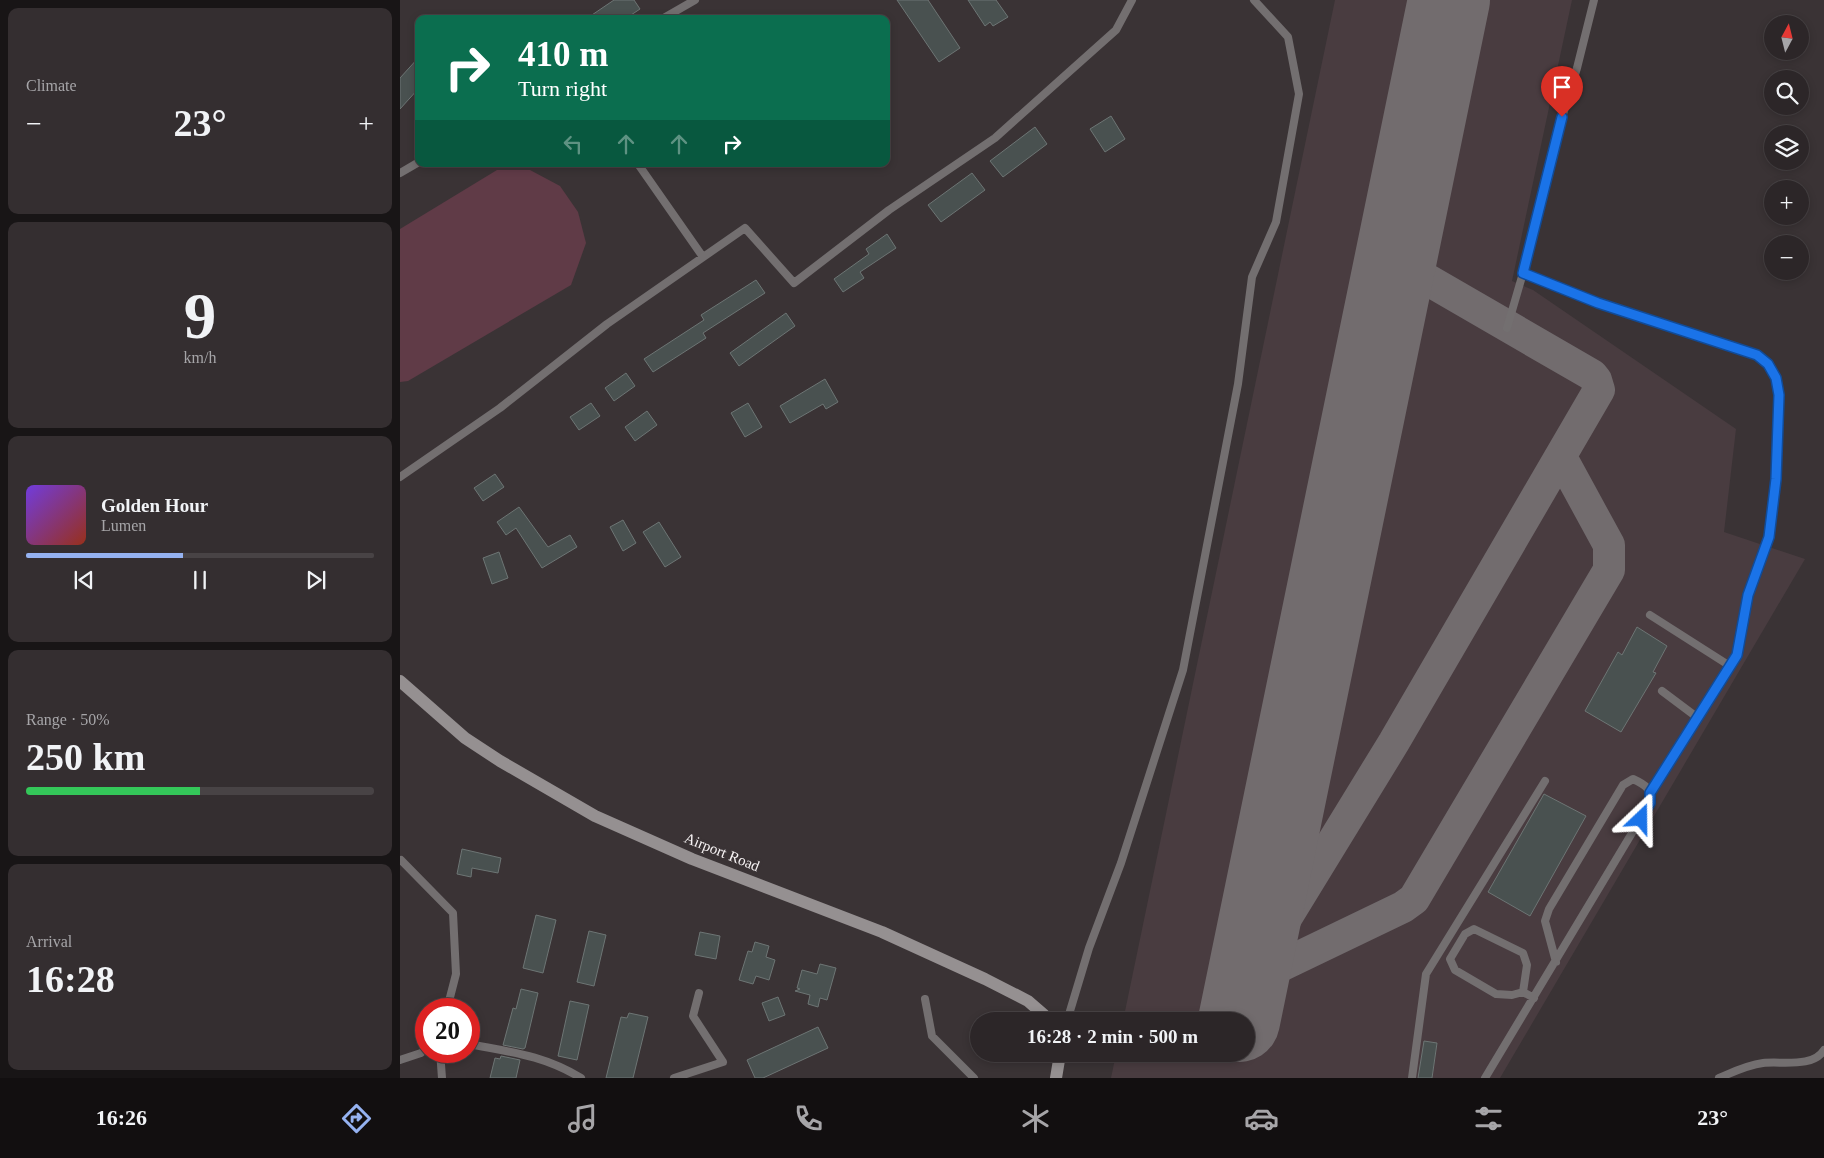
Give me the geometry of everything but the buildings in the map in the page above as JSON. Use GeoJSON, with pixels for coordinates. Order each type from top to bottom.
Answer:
{"type":"FeatureCollection","features":[{"type":"Feature","properties":{"kind":"main road","name":"Airport Road"},"geometry":{"type":"LineString","coordinates":[[400,681],[465,738],[500,761],[595,816],[692,859],[882,932],[986,979],[1028,1001],[1041,1012]]}},
{"type":"Feature","properties":{"kind":"main road"},"geometry":{"type":"LineString","coordinates":[[1056,1078],[1059,1062]]}},
{"type":"Feature","properties":{"kind":"lane"},"geometry":{"type":"LineString","coordinates":[[669,15],[695,0]]}},
{"type":"Feature","properties":{"kind":"lane"},"geometry":{"type":"LineString","coordinates":[[400,476],[500,408],[607,324],[745,228],[794,283],[889,210],[996,138],[1116,30],[1132,0]]}},
{"type":"Feature","properties":{"kind":"lane"},"geometry":{"type":"LineString","coordinates":[[1070,1012],[1089,948],[1121,863],[1183,670],[1238,384],[1252,277],[1276,222],[1299,94],[1288,37],[1254,0]]}},
{"type":"Feature","properties":{"kind":"lane"},"geometry":{"type":"LineString","coordinates":[[1507,328],[1523,273],[1557,134],[1578,68],[1594,0]]}},
{"type":"Feature","properties":{"kind":"lane"},"geometry":{"type":"LineString","coordinates":[[400,173],[415,164]]}},
{"type":"Feature","properties":{"kind":"lane"},"geometry":{"type":"LineString","coordinates":[[640,167],[703,257]]}},
{"type":"Feature","properties":{"kind":"lane"},"geometry":{"type":"LineString","coordinates":[[1523,273],[1598,303],[1757,355],[1768,364],[1776,378],[1779,395],[1776,479],[1769,537],[1748,595],[1737,655],[1650,793]]}},
{"type":"Feature","properties":{"kind":"lane"},"geometry":{"type":"LineString","coordinates":[[1650,615],[1730,666]]}},
{"type":"Feature","properties":{"kind":"lane"},"geometry":{"type":"LineString","coordinates":[[1662,691],[1698,718]]}},
{"type":"Feature","properties":{"kind":"lane"},"geometry":{"type":"LineString","coordinates":[[1485,1078],[1556,962],[1650,803],[1650,793],[1646,786],[1633,779],[1623,785],[1549,909],[1545,921],[1556,962]]}},
{"type":"Feature","properties":{"kind":"lane"},"geometry":{"type":"LineString","coordinates":[[1412,1078],[1426,974],[1545,780]]}},
{"type":"Feature","properties":{"kind":"lane"},"geometry":{"type":"LineString","coordinates":[[401,860],[453,913],[456,974],[450,998]]}},
{"type":"Feature","properties":{"kind":"lane"},"geometry":{"type":"LineString","coordinates":[[1523,992],[1527,965],[1523,953],[1474,928],[1464,934],[1450,959],[1455,970],[1496,994],[1512,995],[1523,992],[1534,998]]}},
{"type":"Feature","properties":{"kind":"lane"},"geometry":{"type":"LineString","coordinates":[[674,1078],[723,1062],[693,1016],[699,993]]}},
{"type":"Feature","properties":{"kind":"lane"},"geometry":{"type":"LineString","coordinates":[[925,999],[932,1036],[974,1078]]}},
{"type":"Feature","properties":{"kind":"lane"},"geometry":{"type":"LineString","coordinates":[[480,1046],[515,1052],[551,1063],[581,1078]]}},
{"type":"Feature","properties":{"kind":"lane"},"geometry":{"type":"LineString","coordinates":[[1719,1078],[1743,1068],[1762,1063],[1808,1061],[1817,1058],[1824,1050]]}},
{"type":"Feature","properties":{"kind":"lane"},"geometry":{"type":"LineString","coordinates":[[400,1060],[415,1055]]}},
{"type":"Feature","properties":{"kind":"lane"},"geometry":{"type":"LineString","coordinates":[[441,1063],[442,1078]]}},
{"type":"Feature","properties":{"kind":"shaded area"},"geometry":{"type":"Polygon","coordinates":[[[1335,0],[1572,0],[1512,281],[1533,290],[1736,429],[1724,532],[1805,559],[1500,1078],[1111,1078],[1114,1062],[1255,1062],[1255,1012],[1125,1012],[1335,0]]]}},
{"type":"Feature","properties":{"kind":"shaded area"},"geometry":{"type":"Polygon","coordinates":[[[497,170],[530,170],[560,186],[578,212],[586,243],[571,285],[408,381],[400,382],[400,229],[497,170]]]}},
{"type":"Feature","properties":{"kind":"taxiway"},"geometry":{"type":"LineString","coordinates":[[1247,982],[1394,742],[1599,390],[1596,380],[1592,375],[1395,261]]}},
{"type":"Feature","properties":{"kind":"taxiway"},"geometry":{"type":"LineString","coordinates":[[1247,982],[1403,907],[1414,899],[1609,570],[1609,545],[1561,457]]}},
{"type":"Feature","properties":{"kind":"runway"},"geometry":{"type":"LineString","coordinates":[[1241,1012],[1449,0]]}},
{"type":"Feature","properties":{"kind":"route"},"geometry":{"type":"LineString","coordinates":[[1562,117],[1523,273],[1598,303],[1757,355],[1768,364],[1776,378],[1779,395],[1776,479],[1769,537],[1748,595],[1737,655],[1650,793],[1650,803],[1641,819]]}}]}
